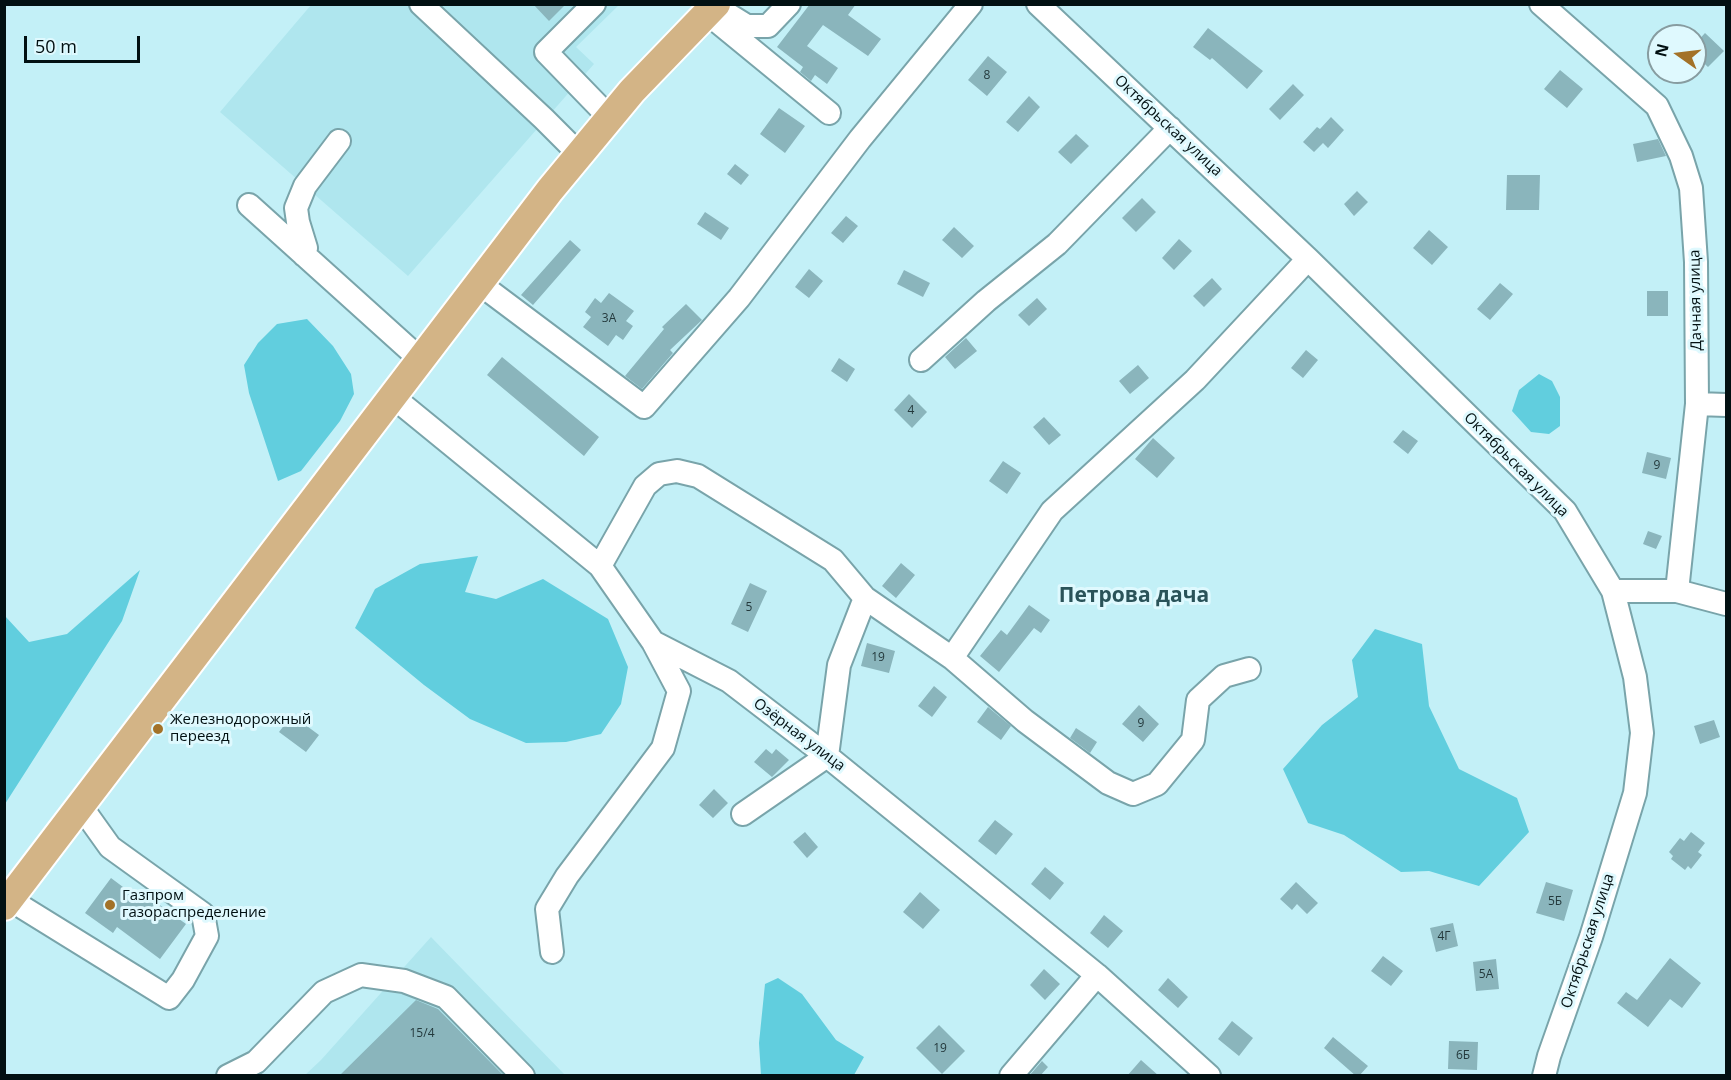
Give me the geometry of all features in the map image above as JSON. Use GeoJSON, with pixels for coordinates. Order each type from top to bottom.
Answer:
{"type":"FeatureCollection","features":[{"type":"Feature","properties":{"kind":"main road"},"geometry":{"type":"LineString","coordinates":[[7,903],[579,154],[609,117],[712,8]]}},
{"type":"Feature","properties":{"kind":"street"},"geometry":{"type":"LineString","coordinates":[[421,4],[579,154]]}},
{"type":"Feature","properties":{"kind":"street"},"geometry":{"type":"LineString","coordinates":[[594,4],[546,52],[609,117]]}},
{"type":"Feature","properties":{"kind":"street"},"geometry":{"type":"LineString","coordinates":[[712,8],[747,26],[768,26],[789,4]]}},
{"type":"Feature","properties":{"kind":"street"},"geometry":{"type":"LineString","coordinates":[[480,284],[644,407],[739,298],[860,139],[971,4]]}},
{"type":"Feature","properties":{"kind":"street","name":"Октябрьская улица"},"geometry":{"type":"LineString","coordinates":[[1038,4],[1308,259],[1565,511],[1613,591],[1635,677],[1642,733],[1635,794],[1591,937],[1544,1076]]}},
{"type":"Feature","properties":{"kind":"street","name":"Дачная улица"},"geometry":{"type":"LineString","coordinates":[[1541,4],[1657,105],[1681,156],[1691,188],[1696,262],[1697,404],[1677,591]]}},
{"type":"Feature","properties":{"kind":"street"},"geometry":{"type":"LineString","coordinates":[[712,8],[829,113]]}},
{"type":"Feature","properties":{"kind":"street"},"geometry":{"type":"LineString","coordinates":[[921,360],[986,301],[1057,244],[1170,128]]}},
{"type":"Feature","properties":{"kind":"street"},"geometry":{"type":"LineString","coordinates":[[304,255],[306,248],[296,208],[305,186],[339,141]]}},
{"type":"Feature","properties":{"kind":"street"},"geometry":{"type":"LineString","coordinates":[[249,205],[421,360]]}},
{"type":"Feature","properties":{"kind":"street"},"geometry":{"type":"LineString","coordinates":[[952,658],[1052,511],[1195,380],[1308,259]]}},
{"type":"Feature","properties":{"kind":"street","name":"Озёрная улица"},"geometry":{"type":"LineString","coordinates":[[393,397],[600,566],[653,642],[729,681],[827,756],[1097,975],[1209,1076]]}},
{"type":"Feature","properties":{"kind":"street"},"geometry":{"type":"LineString","coordinates":[[1697,404],[1726,405]]}},
{"type":"Feature","properties":{"kind":"street"},"geometry":{"type":"LineString","coordinates":[[600,566],[645,486],[659,474],[677,471],[698,476],[833,560],[865,598],[952,658],[1034,728],[1108,783],[1133,794],[1157,784],[1193,740],[1198,700],[1224,676],[1249,669]]}},
{"type":"Feature","properties":{"kind":"street"},"geometry":{"type":"LineString","coordinates":[[1613,591],[1677,591],[1726,604]]}},
{"type":"Feature","properties":{"kind":"street"},"geometry":{"type":"LineString","coordinates":[[743,814],[827,756],[839,665],[865,598]]}},
{"type":"Feature","properties":{"kind":"street"},"geometry":{"type":"LineString","coordinates":[[552,952],[547,909],[567,876],[663,748],[679,691],[653,642]]}},
{"type":"Feature","properties":{"kind":"street"},"geometry":{"type":"LineString","coordinates":[[7,903],[169,998],[183,980],[207,936],[203,914],[110,847],[80,805]]}},
{"type":"Feature","properties":{"kind":"street"},"geometry":{"type":"LineString","coordinates":[[228,1076],[256,1062],[324,992],[361,975],[404,981],[446,997],[523,1076]]}},
{"type":"Feature","properties":{"kind":"street"},"geometry":{"type":"LineString","coordinates":[[1011,1076],[1097,975]]}},
{"type":"Feature","properties":{"kind":"shaded area"},"geometry":{"type":"Polygon","coordinates":[[[311,5],[619,5],[576,47],[594,64],[408,276],[220,112],[311,5]]]}},
{"type":"Feature","properties":{"kind":"shaded area"},"geometry":{"type":"Polygon","coordinates":[[[431,937],[565,1075],[304,1076],[431,937]]]}},
{"type":"Feature","properties":{"kind":"water"},"geometry":{"type":"Polygon","coordinates":[[[307,319],[333,346],[351,374],[354,394],[340,421],[301,471],[278,481],[249,393],[244,365],[258,343],[277,324],[307,319]]]}},
{"type":"Feature","properties":{"kind":"water"},"geometry":{"type":"Polygon","coordinates":[[[1539,374],[1552,381],[1560,397],[1560,426],[1549,434],[1531,432],[1512,411],[1519,390],[1539,374]]]}},
{"type":"Feature","properties":{"kind":"water"},"geometry":{"type":"Polygon","coordinates":[[[478,556],[465,592],[496,599],[543,579],[608,619],[628,667],[621,704],[601,734],[566,742],[526,743],[470,719],[424,685],[355,628],[375,589],[420,564],[478,556]]]}},
{"type":"Feature","properties":{"kind":"water"},"geometry":{"type":"Polygon","coordinates":[[[140,570],[122,621],[5,804],[5,616],[29,642],[67,634],[140,570]]]}},
{"type":"Feature","properties":{"kind":"water"},"geometry":{"type":"Polygon","coordinates":[[[1375,629],[1422,644],[1429,706],[1459,769],[1517,798],[1529,832],[1479,886],[1429,871],[1401,872],[1344,835],[1308,823],[1283,769],[1322,725],[1358,697],[1352,660],[1375,629]]]}},
{"type":"Feature","properties":{"kind":"water"},"geometry":{"type":"Polygon","coordinates":[[[778,978],[802,994],[836,1040],[864,1057],[854,1075],[761,1075],[759,1043],[765,984],[778,978]]]}},
{"type":"Feature","properties":{"kind":"building"},"geometry":{"type":"Polygon","coordinates":[[[533,4],[566,4],[549,21],[533,4]]]}},
{"type":"Feature","properties":{"kind":"building"},"geometry":{"type":"Polygon","coordinates":[[[810,4],[856,4],[848,15],[881,39],[868,56],[823,25],[807,46],[838,68],[827,84],[815,75],[811,81],[800,72],[803,67],[777,47],[810,4]]]}},
{"type":"Feature","properties":{"kind":"building"},"geometry":{"type":"Polygon","coordinates":[[[1208,28],[1263,71],[1247,89],[1212,58],[1210,60],[1193,47],[1208,28]]]}},
{"type":"Feature","properties":{"kind":"building"},"geometry":{"type":"Polygon","coordinates":[[[1707,35],[1724,51],[1707,66],[1707,35]]]}},
{"type":"Feature","properties":{"kind":"building"},"geometry":{"type":"Polygon","coordinates":[[[988,56],[1007,72],[987,96],[968,80],[988,56]]]}},
{"type":"Feature","properties":{"kind":"building"},"geometry":{"type":"Polygon","coordinates":[[[1560,70],[1583,89],[1567,108],[1544,89],[1560,70]]]}},
{"type":"Feature","properties":{"kind":"building"},"geometry":{"type":"Polygon","coordinates":[[[1293,84],[1304,95],[1280,120],[1269,109],[1293,84]]]}},
{"type":"Feature","properties":{"kind":"building"},"geometry":{"type":"Polygon","coordinates":[[[1029,96],[1040,107],[1018,132],[1006,122],[1029,96]]]}},
{"type":"Feature","properties":{"kind":"building"},"geometry":{"type":"Polygon","coordinates":[[[779,108],[805,126],[785,153],[760,134],[779,108]]]}},
{"type":"Feature","properties":{"kind":"building"},"geometry":{"type":"Polygon","coordinates":[[[1331,117],[1344,130],[1328,148],[1323,143],[1314,152],[1303,142],[1317,127],[1320,129],[1331,117]]]}},
{"type":"Feature","properties":{"kind":"building"},"geometry":{"type":"Polygon","coordinates":[[[1076,134],[1089,146],[1071,164],[1058,152],[1076,134]]]}},
{"type":"Feature","properties":{"kind":"building"},"geometry":{"type":"Polygon","coordinates":[[[1658,139],[1666,156],[1637,162],[1633,144],[1658,139]]]}},
{"type":"Feature","properties":{"kind":"building"},"geometry":{"type":"Polygon","coordinates":[[[735,164],[749,175],[741,185],[727,174],[735,164]]]}},
{"type":"Feature","properties":{"kind":"building"},"geometry":{"type":"Polygon","coordinates":[[[1507,175],[1540,175],[1539,210],[1506,210],[1507,175]]]}},
{"type":"Feature","properties":{"kind":"building"},"geometry":{"type":"Polygon","coordinates":[[[1357,191],[1368,202],[1354,216],[1344,204],[1357,191]]]}},
{"type":"Feature","properties":{"kind":"building"},"geometry":{"type":"Polygon","coordinates":[[[1142,198],[1156,212],[1136,232],[1122,218],[1142,198]]]}},
{"type":"Feature","properties":{"kind":"building"},"geometry":{"type":"Polygon","coordinates":[[[705,212],[729,228],[721,240],[697,224],[705,212]]]}},
{"type":"Feature","properties":{"kind":"building"},"geometry":{"type":"Polygon","coordinates":[[[846,216],[858,226],[843,243],[831,233],[846,216]]]}},
{"type":"Feature","properties":{"kind":"building"},"geometry":{"type":"Polygon","coordinates":[[[954,227],[974,246],[962,258],[942,240],[954,227]]]}},
{"type":"Feature","properties":{"kind":"building"},"geometry":{"type":"Polygon","coordinates":[[[1429,230],[1448,247],[1432,265],[1413,248],[1429,230]]]}},
{"type":"Feature","properties":{"kind":"building"},"geometry":{"type":"Polygon","coordinates":[[[1179,239],[1192,251],[1174,270],[1162,258],[1179,239]]]}},
{"type":"Feature","properties":{"kind":"building"},"geometry":{"type":"Polygon","coordinates":[[[570,240],[581,250],[533,305],[521,295],[570,240]]]}},
{"type":"Feature","properties":{"kind":"building"},"geometry":{"type":"Polygon","coordinates":[[[809,269],[823,281],[809,298],[795,287],[809,269]]]}},
{"type":"Feature","properties":{"kind":"building"},"geometry":{"type":"Polygon","coordinates":[[[904,270],[930,283],[923,297],[897,284],[904,270]]]}},
{"type":"Feature","properties":{"kind":"building"},"geometry":{"type":"Polygon","coordinates":[[[1212,278],[1222,289],[1204,307],[1193,296],[1212,278]]]}},
{"type":"Feature","properties":{"kind":"building"},"geometry":{"type":"Polygon","coordinates":[[[1500,283],[1513,294],[1490,320],[1477,309],[1500,283]]]}},
{"type":"Feature","properties":{"kind":"building"},"geometry":{"type":"Polygon","coordinates":[[[1647,291],[1668,291],[1668,316],[1647,316],[1647,291]]]}},
{"type":"Feature","properties":{"kind":"building"},"geometry":{"type":"Polygon","coordinates":[[[609,293],[634,311],[626,321],[633,326],[623,340],[616,335],[608,346],[583,327],[591,317],[585,312],[595,298],[601,303],[609,293]]]}},
{"type":"Feature","properties":{"kind":"building"},"geometry":{"type":"Polygon","coordinates":[[[1037,298],[1047,309],[1029,326],[1018,315],[1037,298]]]}},
{"type":"Feature","properties":{"kind":"building"},"geometry":{"type":"Polygon","coordinates":[[[686,304],[702,320],[670,350],[673,353],[642,389],[625,376],[664,329],[662,327],[686,304]]]}},
{"type":"Feature","properties":{"kind":"building"},"geometry":{"type":"Polygon","coordinates":[[[966,338],[977,351],[955,369],[945,357],[966,338]]]}},
{"type":"Feature","properties":{"kind":"building"},"geometry":{"type":"Polygon","coordinates":[[[1306,350],[1318,360],[1303,378],[1291,368],[1306,350]]]}},
{"type":"Feature","properties":{"kind":"building"},"geometry":{"type":"Polygon","coordinates":[[[502,357],[599,437],[584,456],[487,375],[502,357]]]}},
{"type":"Feature","properties":{"kind":"building"},"geometry":{"type":"Polygon","coordinates":[[[839,358],[855,369],[847,382],[831,371],[839,358]]]}},
{"type":"Feature","properties":{"kind":"building"},"geometry":{"type":"Polygon","coordinates":[[[1138,365],[1149,378],[1130,394],[1119,381],[1138,365]]]}},
{"type":"Feature","properties":{"kind":"building"},"geometry":{"type":"Polygon","coordinates":[[[909,394],[927,412],[912,428],[894,410],[909,394]]]}},
{"type":"Feature","properties":{"kind":"building"},"geometry":{"type":"Polygon","coordinates":[[[1044,417],[1061,435],[1049,445],[1033,427],[1044,417]]]}},
{"type":"Feature","properties":{"kind":"building"},"geometry":{"type":"Polygon","coordinates":[[[1403,430],[1418,441],[1408,454],[1393,442],[1403,430]]]}},
{"type":"Feature","properties":{"kind":"building"},"geometry":{"type":"Polygon","coordinates":[[[1153,438],[1175,458],[1157,478],[1135,459],[1153,438]]]}},
{"type":"Feature","properties":{"kind":"building"},"geometry":{"type":"Polygon","coordinates":[[[1647,452],[1671,458],[1666,479],[1642,473],[1647,452]]]}},
{"type":"Feature","properties":{"kind":"building"},"geometry":{"type":"Polygon","coordinates":[[[1003,461],[1021,473],[1007,494],[989,481],[1003,461]]]}},
{"type":"Feature","properties":{"kind":"building"},"geometry":{"type":"Polygon","coordinates":[[[1648,531],[1662,536],[1656,549],[1643,544],[1648,531]]]}},
{"type":"Feature","properties":{"kind":"building"},"geometry":{"type":"Polygon","coordinates":[[[901,563],[915,575],[896,598],[882,586],[901,563]]]}},
{"type":"Feature","properties":{"kind":"building"},"geometry":{"type":"Polygon","coordinates":[[[750,583],[767,591],[748,632],[731,624],[750,583]]]}},
{"type":"Feature","properties":{"kind":"building"},"geometry":{"type":"Polygon","coordinates":[[[1029,605],[1050,620],[1041,633],[1034,628],[999,672],[980,656],[1001,630],[1007,635],[1029,605]]]}},
{"type":"Feature","properties":{"kind":"building"},"geometry":{"type":"Polygon","coordinates":[[[867,643],[895,651],[889,673],[861,666],[867,643]]]}},
{"type":"Feature","properties":{"kind":"building"},"geometry":{"type":"Polygon","coordinates":[[[934,686],[947,697],[932,717],[918,706],[934,686]]]}},
{"type":"Feature","properties":{"kind":"building"},"geometry":{"type":"Polygon","coordinates":[[[1139,705],[1159,724],[1143,742],[1122,724],[1139,705]]]}},
{"type":"Feature","properties":{"kind":"building"},"geometry":{"type":"Polygon","coordinates":[[[988,707],[1011,726],[1001,740],[977,722],[988,707]]]}},
{"type":"Feature","properties":{"kind":"building"},"geometry":{"type":"Polygon","coordinates":[[[292,715],[319,735],[306,752],[279,732],[292,715]]]}},
{"type":"Feature","properties":{"kind":"building"},"geometry":{"type":"Polygon","coordinates":[[[1714,720],[1720,737],[1700,744],[1694,726],[1714,720]]]}},
{"type":"Feature","properties":{"kind":"building"},"geometry":{"type":"Polygon","coordinates":[[[1076,728],[1097,742],[1090,753],[1070,738],[1076,728]]]}},
{"type":"Feature","properties":{"kind":"building"},"geometry":{"type":"Polygon","coordinates":[[[766,749],[772,754],[776,749],[789,760],[772,777],[754,762],[766,749]]]}},
{"type":"Feature","properties":{"kind":"building"},"geometry":{"type":"Polygon","coordinates":[[[714,789],[728,803],[713,818],[699,805],[714,789]]]}},
{"type":"Feature","properties":{"kind":"building"},"geometry":{"type":"Polygon","coordinates":[[[995,820],[1013,834],[996,855],[978,841],[995,820]]]}},
{"type":"Feature","properties":{"kind":"building"},"geometry":{"type":"Polygon","coordinates":[[[805,832],[818,847],[807,858],[793,842],[805,832]]]}},
{"type":"Feature","properties":{"kind":"building"},"geometry":{"type":"Polygon","coordinates":[[[1691,832],[1705,843],[1698,852],[1702,855],[1691,869],[1688,866],[1685,870],[1671,859],[1673,856],[1669,852],[1680,838],[1684,841],[1691,832]]]}},
{"type":"Feature","properties":{"kind":"building"},"geometry":{"type":"Polygon","coordinates":[[[1045,867],[1064,883],[1050,900],[1031,884],[1045,867]]]}},
{"type":"Feature","properties":{"kind":"building"},"geometry":{"type":"Polygon","coordinates":[[[111,878],[139,899],[143,893],[186,924],[160,959],[117,927],[113,933],[85,913],[111,878]]]}},
{"type":"Feature","properties":{"kind":"building"},"geometry":{"type":"Polygon","coordinates":[[[1296,882],[1318,903],[1307,914],[1297,904],[1292,910],[1280,899],[1296,882]]]}},
{"type":"Feature","properties":{"kind":"building"},"geometry":{"type":"Polygon","coordinates":[[[1546,882],[1573,890],[1564,921],[1536,913],[1546,882]]]}},
{"type":"Feature","properties":{"kind":"building"},"geometry":{"type":"Polygon","coordinates":[[[920,892],[940,910],[923,929],[903,912],[920,892]]]}},
{"type":"Feature","properties":{"kind":"building"},"geometry":{"type":"Polygon","coordinates":[[[1104,915],[1123,931],[1108,948],[1090,933],[1104,915]]]}},
{"type":"Feature","properties":{"kind":"building"},"geometry":{"type":"Polygon","coordinates":[[[1453,923],[1458,946],[1436,952],[1430,928],[1453,923]]]}},
{"type":"Feature","properties":{"kind":"building"},"geometry":{"type":"Polygon","coordinates":[[[1383,956],[1403,971],[1391,986],[1371,971],[1383,956]]]}},
{"type":"Feature","properties":{"kind":"building"},"geometry":{"type":"Polygon","coordinates":[[[1670,958],[1701,983],[1682,1008],[1670,999],[1648,1027],[1617,1003],[1626,992],[1637,1000],[1670,958]]]}},
{"type":"Feature","properties":{"kind":"building"},"geometry":{"type":"Polygon","coordinates":[[[1496,959],[1499,989],[1476,991],[1473,962],[1496,959]]]}},
{"type":"Feature","properties":{"kind":"building"},"geometry":{"type":"Polygon","coordinates":[[[1044,969],[1060,984],[1045,1000],[1030,985],[1044,969]]]}},
{"type":"Feature","properties":{"kind":"building"},"geometry":{"type":"Polygon","coordinates":[[[1168,978],[1188,997],[1178,1008],[1158,990],[1168,978]]]}},
{"type":"Feature","properties":{"kind":"building"},"geometry":{"type":"Polygon","coordinates":[[[416,1000],[438,1009],[504,1076],[339,1076],[416,1000]]]}},
{"type":"Feature","properties":{"kind":"building"},"geometry":{"type":"Polygon","coordinates":[[[1232,1021],[1253,1038],[1239,1056],[1218,1039],[1232,1021]]]}},
{"type":"Feature","properties":{"kind":"building"},"geometry":{"type":"Polygon","coordinates":[[[939,1025],[965,1051],[942,1074],[916,1048],[939,1025]]]}},
{"type":"Feature","properties":{"kind":"building"},"geometry":{"type":"Polygon","coordinates":[[[1333,1037],[1368,1066],[1359,1076],[1356,1076],[1324,1048],[1333,1037]]]}},
{"type":"Feature","properties":{"kind":"building"},"geometry":{"type":"Polygon","coordinates":[[[1449,1041],[1478,1042],[1477,1070],[1448,1069],[1449,1041]]]}},
{"type":"Feature","properties":{"kind":"building"},"geometry":{"type":"Polygon","coordinates":[[[1141,1060],[1159,1076],[1127,1076],[1141,1060]]]}},
{"type":"Feature","properties":{"kind":"building"},"geometry":{"type":"Polygon","coordinates":[[[1042,1061],[1048,1067],[1040,1076],[1029,1076],[1042,1061]]]}},
{"type":"Feature","properties":{"kind":"place","name":"Железнодорожный переезд"},"geometry":{"type":"Point","coordinates":[158,729]}},
{"type":"Feature","properties":{"kind":"place","name":"Газпром газораспределение"},"geometry":{"type":"Point","coordinates":[110,905]}},
{"type":"Feature","properties":{"kind":"district","name":"Петрова дача"},"geometry":{"type":"Point","coordinates":[1134,596]}}]}
